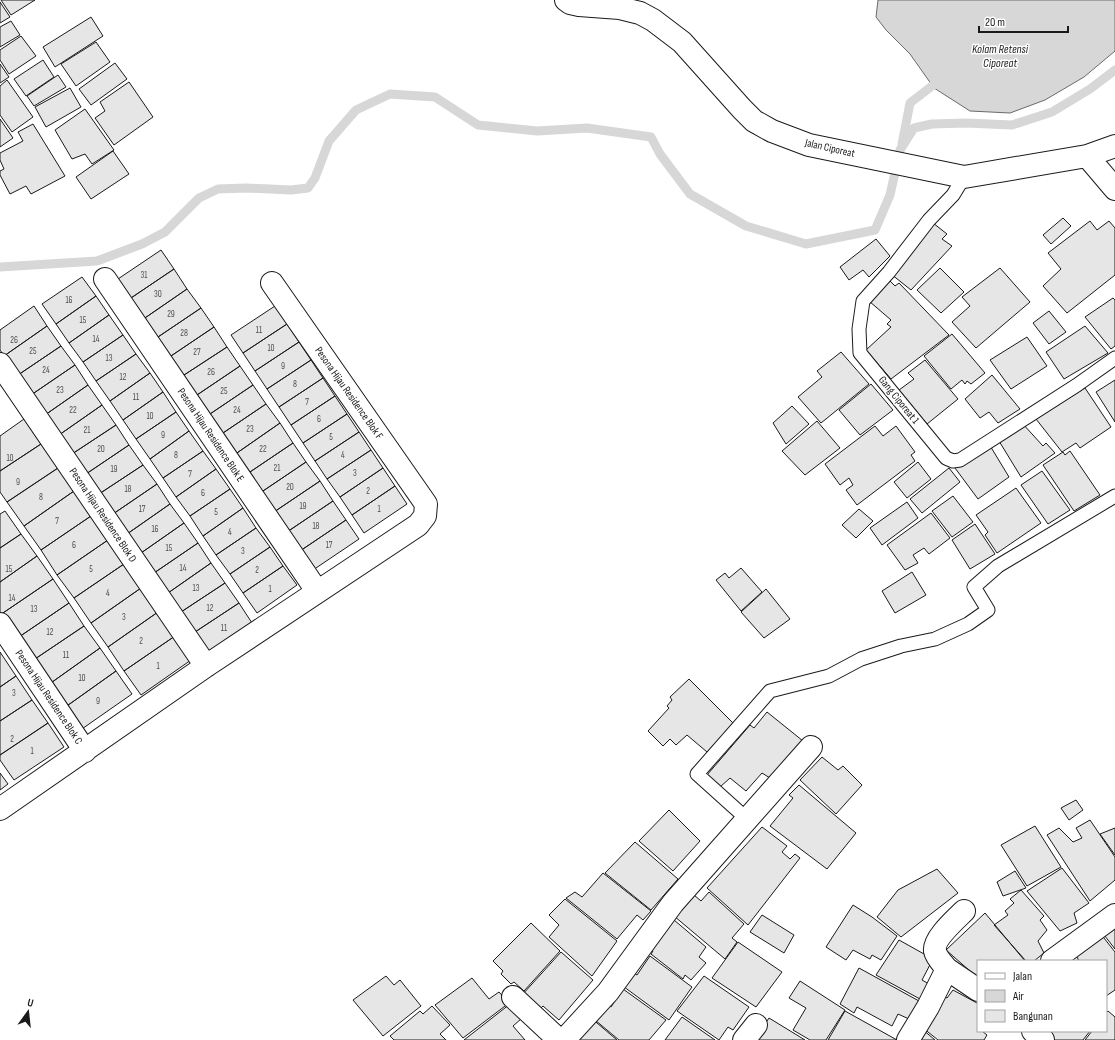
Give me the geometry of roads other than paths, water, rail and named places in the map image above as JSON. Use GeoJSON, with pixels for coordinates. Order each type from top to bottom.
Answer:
{"type":"FeatureCollection","features":[{"type":"Feature","properties":{"kind":"street","name":"Jalan Ciporeat"},"geometry":{"type":"LineString","coordinates":[[566,0],[570,3],[580,5],[620,8],[640,13],[653,20],[682,42],[754,121],[772,131],[809,145],[964,177],[1087,156],[1115,146]]}},
{"type":"Feature","properties":{"kind":"street"},"geometry":{"type":"LineString","coordinates":[[1087,156],[1115,189]]}},
{"type":"Feature","properties":{"kind":"street","name":"Pesona Hijau Residence Blok E"},"geometry":{"type":"LineString","coordinates":[[105,279],[317,591]]}},
{"type":"Feature","properties":{"kind":"street","name":"Pesona Hijau Residence Blok F"},"geometry":{"type":"LineString","coordinates":[[272,283],[426,504],[425,516],[418,525],[317,591]]}},
{"type":"Feature","properties":{"kind":"street","name":"Pesona Hijau Residence Blok D"},"geometry":{"type":"LineString","coordinates":[[0,364],[206,666]]}},
{"type":"Feature","properties":{"kind":"street"},"geometry":{"type":"LineString","coordinates":[[0,809],[317,591]]}},
{"type":"Feature","properties":{"kind":"street","name":"Pesona Hijau Residence Blok C"},"geometry":{"type":"LineString","coordinates":[[0,624],[85,751]]}},
{"type":"Feature","properties":{"kind":"street"},"geometry":{"type":"LineString","coordinates":[[564,1040],[608,992],[673,903],[811,748]]}},
{"type":"Feature","properties":{"kind":"street"},"geometry":{"type":"LineString","coordinates":[[964,911],[946,929],[937,942],[935,952],[947,969],[977,989]]}},
{"type":"Feature","properties":{"kind":"street"},"geometry":{"type":"LineString","coordinates":[[1053,960],[1115,915]]}},
{"type":"Feature","properties":{"kind":"street"},"geometry":{"type":"LineString","coordinates":[[908,1040],[928,1007],[947,969]]}},
{"type":"Feature","properties":{"kind":"street"},"geometry":{"type":"LineString","coordinates":[[513,997],[559,1040]]}},
{"type":"Feature","properties":{"kind":"street"},"geometry":{"type":"LineString","coordinates":[[1034,1032],[1043,1040]]}},
{"type":"Feature","properties":{"kind":"lane","name":"Gang Ciporeat 1"},"geometry":{"type":"LineString","coordinates":[[964,177],[953,195],[929,220],[889,272],[863,301],[859,328],[860,353],[946,458],[954,461],[960,460],[1077,385],[1115,358]]}},
{"type":"Feature","properties":{"kind":"lane"},"geometry":{"type":"LineString","coordinates":[[747,820],[697,774],[770,691],[829,676],[861,659],[901,646],[935,639],[968,624],[988,610],[974,587],[998,566],[1115,496]]}},
{"type":"Feature","properties":{"kind":"water","name":"Kolam Retensi Ciporeat"},"geometry":{"type":"Polygon","coordinates":[[[878,0],[1115,0],[1115,51],[1084,77],[1045,100],[1010,113],[970,111],[934,88],[910,54],[886,30],[876,17],[878,0]]]}},
{"type":"Feature","properties":{"kind":"waterway"},"geometry":{"type":"LineString","coordinates":[[0,267],[97,261],[142,244],[165,232],[199,198],[218,189],[246,188],[291,190],[308,188],[315,178],[329,141],[356,110],[390,94],[435,97],[478,125],[537,131],[587,128],[651,137],[660,154],[690,194],[746,226],[806,244],[875,230],[890,195],[900,150],[914,128],[932,124],[966,123],[1012,125],[1052,112],[1090,89],[1115,70]]}},
{"type":"Feature","properties":{"kind":"waterway"},"geometry":{"type":"LineString","coordinates":[[902,144],[910,103],[941,79]]}}]}
